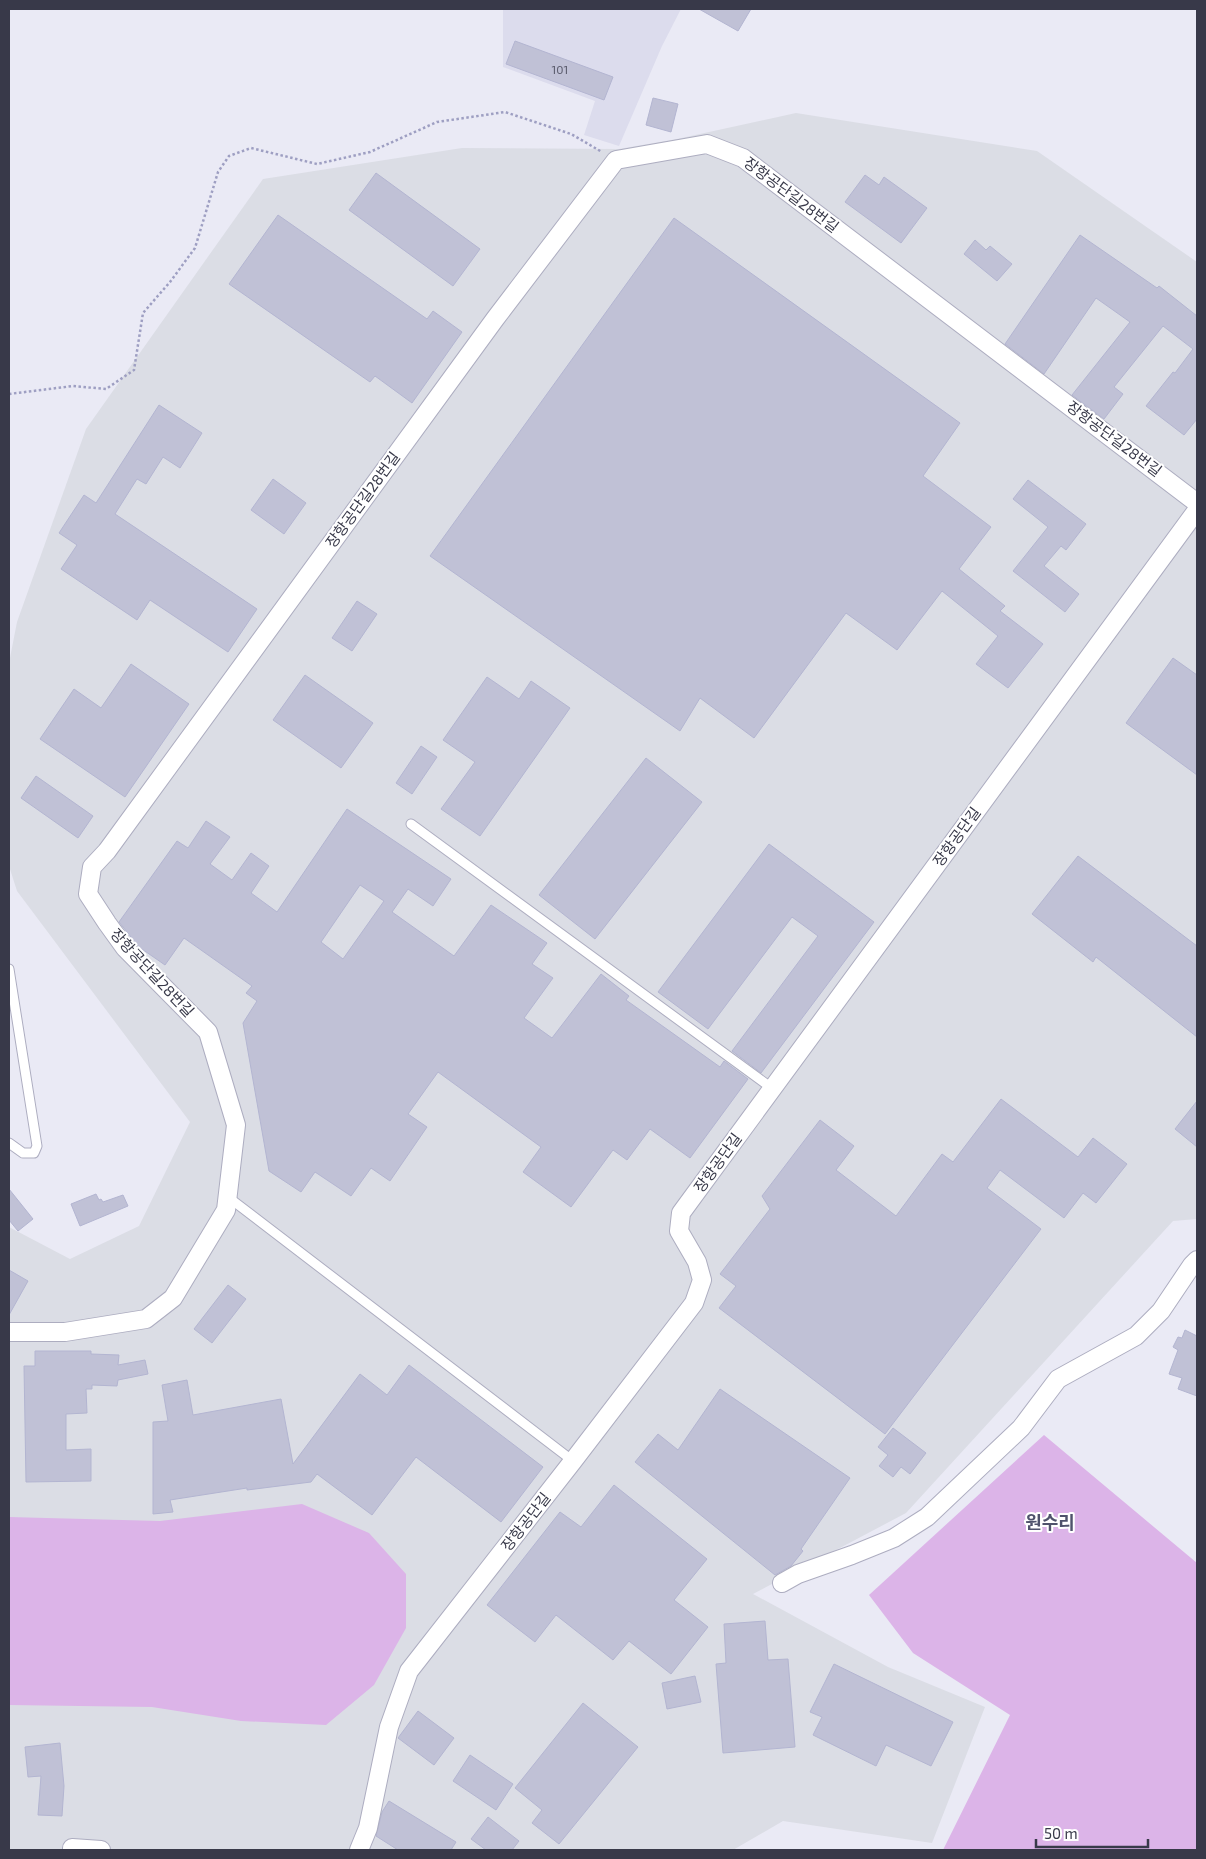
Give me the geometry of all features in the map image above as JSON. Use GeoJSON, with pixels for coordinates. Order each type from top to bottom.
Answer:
{"type":"FeatureCollection","features":[{"type":"Feature","properties":{"kind":"street","name":"장항공단길28번길"},"geometry":{"type":"LineString","coordinates":[[9,1332],[65,1332],[146,1319],[173,1298],[226,1210],[236,1125],[208,1032],[125,948],[107,923],[88,894],[92,867],[107,851],[495,319],[616,160],[707,144],[743,158],[1197,503]]}},
{"type":"Feature","properties":{"kind":"street","name":"장항공단길"},"geometry":{"type":"LineString","coordinates":[[359,1850],[368,1828],[389,1727],[409,1672],[694,1303],[702,1280],[697,1262],[679,1231],[681,1213],[1197,510]]}},
{"type":"Feature","properties":{"kind":"street"},"geometry":{"type":"LineString","coordinates":[[782,1583],[798,1574],[894,1538],[927,1517],[1021,1428],[1058,1378],[1136,1336],[1161,1311],[1197,1260]]}},
{"type":"Feature","properties":{"kind":"street"},"geometry":{"type":"LineString","coordinates":[[72,1850],[72,1848],[101,1850]]}},
{"type":"Feature","properties":{"kind":"lane"},"geometry":{"type":"LineString","coordinates":[[411,824],[772,1088]]}},
{"type":"Feature","properties":{"kind":"lane"},"geometry":{"type":"LineString","coordinates":[[9,968],[36,1146],[34,1154],[23,1153],[9,1143]]}},
{"type":"Feature","properties":{"kind":"lane"},"geometry":{"type":"LineString","coordinates":[[228,1196],[573,1461]]}},
{"type":"Feature","properties":{"kind":"path"},"geometry":{"type":"LineString","coordinates":[[9,394],[73,386],[106,389],[134,370],[143,312],[170,282],[194,248],[218,172],[229,156],[251,148],[317,164],[370,152],[437,122],[505,112],[571,134],[616,160]]}},
{"type":"Feature","properties":{"kind":"shaded area"},"geometry":{"type":"Polygon","coordinates":[[[503,9],[681,9],[662,46],[619,146],[584,135],[595,101],[503,67],[503,9]]]}},
{"type":"Feature","properties":{"kind":"shaded area"},"geometry":{"type":"Polygon","coordinates":[[[796,113],[1037,151],[1197,262],[1197,1219],[1173,1221],[906,1513],[753,1594],[888,1667],[985,1707],[932,1843],[783,1821],[733,1850],[9,1850],[9,1227],[70,1259],[139,1226],[190,1122],[17,891],[9,866],[9,663],[17,622],[86,429],[263,179],[462,148],[619,149],[677,139],[796,113]]]}},
{"type":"Feature","properties":{"kind":"shaded area"},"geometry":{"type":"Polygon","coordinates":[[[1044,1435],[1197,1563],[1197,1850],[943,1850],[1010,1715],[913,1653],[869,1595],[1044,1435]]]}},
{"type":"Feature","properties":{"kind":"shaded area"},"geometry":{"type":"Polygon","coordinates":[[[302,1504],[369,1533],[406,1574],[406,1628],[374,1685],[326,1725],[241,1721],[152,1707],[9,1705],[9,1517],[160,1521],[302,1504]]]}},
{"type":"Feature","properties":{"kind":"building"},"geometry":{"type":"Polygon","coordinates":[[[699,9],[751,9],[738,31],[699,9]]]}},
{"type":"Feature","properties":{"kind":"building"},"geometry":{"type":"Polygon","coordinates":[[[515,41],[613,77],[604,100],[506,64],[515,41]]]}},
{"type":"Feature","properties":{"kind":"building"},"geometry":{"type":"Polygon","coordinates":[[[653,98],[678,104],[671,132],[646,125],[653,98]]]}},
{"type":"Feature","properties":{"kind":"building"},"geometry":{"type":"Polygon","coordinates":[[[376,173],[480,249],[453,286],[349,210],[376,173]]]}},
{"type":"Feature","properties":{"kind":"building"},"geometry":{"type":"Polygon","coordinates":[[[865,175],[879,185],[884,177],[927,208],[901,243],[845,202],[865,175]]]}},
{"type":"Feature","properties":{"kind":"building"},"geometry":{"type":"Polygon","coordinates":[[[278,215],[427,319],[433,311],[462,332],[412,403],[375,376],[370,382],[229,284],[278,215]]]}},
{"type":"Feature","properties":{"kind":"building"},"geometry":{"type":"Polygon","coordinates":[[[674,218],[960,423],[923,476],[991,527],[959,569],[1005,606],[1000,611],[1043,644],[1008,688],[976,664],[998,636],[942,591],[897,650],[846,613],[754,738],[700,698],[680,731],[430,556],[674,218]]]}},
{"type":"Feature","properties":{"kind":"building"},"geometry":{"type":"Polygon","coordinates":[[[1080,235],[1157,288],[1159,286],[1197,316],[1197,419],[1184,435],[1146,406],[1193,349],[1163,326],[1114,387],[1123,394],[1104,419],[1072,395],[1130,322],[1096,298],[1044,374],[1005,344],[1080,235]]]}},
{"type":"Feature","properties":{"kind":"building"},"geometry":{"type":"Polygon","coordinates":[[[975,240],[986,250],[990,246],[1012,264],[997,281],[964,254],[975,240]]]}},
{"type":"Feature","properties":{"kind":"building"},"geometry":{"type":"Polygon","coordinates":[[[159,405],[202,433],[180,468],[163,457],[146,484],[137,479],[115,514],[257,609],[228,652],[150,600],[137,620],[61,569],[77,545],[59,533],[84,495],[96,503],[159,405]]]}},
{"type":"Feature","properties":{"kind":"building"},"geometry":{"type":"Polygon","coordinates":[[[273,479],[306,503],[284,534],[251,510],[273,479]]]}},
{"type":"Feature","properties":{"kind":"building"},"geometry":{"type":"Polygon","coordinates":[[[1028,480],[1086,524],[1066,550],[1061,546],[1044,566],[1079,594],[1065,612],[1013,571],[1048,527],[1013,499],[1028,480]]]}},
{"type":"Feature","properties":{"kind":"building"},"geometry":{"type":"Polygon","coordinates":[[[357,601],[377,614],[352,651],[332,638],[357,601]]]}},
{"type":"Feature","properties":{"kind":"building"},"geometry":{"type":"Polygon","coordinates":[[[1173,658],[1197,675],[1197,775],[1126,723],[1173,658]]]}},
{"type":"Feature","properties":{"kind":"building"},"geometry":{"type":"Polygon","coordinates":[[[131,664],[189,704],[125,797],[40,739],[74,689],[101,708],[131,664]]]}},
{"type":"Feature","properties":{"kind":"building"},"geometry":{"type":"Polygon","coordinates":[[[305,675],[373,723],[341,768],[273,720],[305,675]]]}},
{"type":"Feature","properties":{"kind":"building"},"geometry":{"type":"Polygon","coordinates":[[[487,677],[519,699],[531,681],[570,708],[480,836],[441,809],[475,762],[443,740],[487,677]]]}},
{"type":"Feature","properties":{"kind":"building"},"geometry":{"type":"Polygon","coordinates":[[[421,746],[437,757],[412,794],[396,783],[421,746]]]}},
{"type":"Feature","properties":{"kind":"building"},"geometry":{"type":"Polygon","coordinates":[[[646,758],[702,802],[595,939],[539,895],[646,758]]]}},
{"type":"Feature","properties":{"kind":"building"},"geometry":{"type":"Polygon","coordinates":[[[36,776],[93,816],[78,838],[21,798],[36,776]]]}},
{"type":"Feature","properties":{"kind":"building"},"geometry":{"type":"Polygon","coordinates":[[[347,809],[451,879],[433,906],[408,889],[392,912],[454,956],[491,905],[547,943],[532,964],[553,978],[524,1018],[552,1038],[601,974],[629,996],[626,1000],[720,1067],[724,1061],[748,1079],[690,1158],[650,1129],[627,1160],[613,1150],[571,1207],[523,1172],[541,1147],[438,1072],[408,1114],[427,1127],[390,1181],[371,1168],[351,1196],[315,1172],[301,1192],[269,1171],[243,1023],[257,1001],[246,993],[252,986],[184,938],[165,965],[139,947],[119,922],[177,841],[188,848],[206,821],[230,837],[210,864],[232,880],[251,853],[269,866],[251,893],[277,912],[347,809]],[[360,885],[321,942],[343,959],[384,901],[360,885]]]}},
{"type":"Feature","properties":{"kind":"building"},"geometry":{"type":"Polygon","coordinates":[[[769,844],[874,922],[761,1073],[732,1051],[818,936],[792,917],[708,1029],[658,992],[769,844]]]}},
{"type":"Feature","properties":{"kind":"building"},"geometry":{"type":"Polygon","coordinates":[[[1078,856],[1197,946],[1197,1037],[1096,957],[1093,962],[1032,914],[1078,856]]]}},
{"type":"Feature","properties":{"kind":"building"},"geometry":{"type":"Polygon","coordinates":[[[1001,1099],[1078,1157],[1093,1138],[1127,1164],[1096,1203],[1083,1193],[1064,1218],[1000,1170],[987,1188],[1041,1229],[885,1434],[719,1308],[736,1286],[720,1274],[770,1209],[762,1196],[820,1120],[854,1146],[836,1170],[896,1216],[942,1154],[953,1162],[1001,1099]]]}},
{"type":"Feature","properties":{"kind":"building"},"geometry":{"type":"Polygon","coordinates":[[[1197,1101],[1197,1147],[1175,1129],[1197,1101]]]}},
{"type":"Feature","properties":{"kind":"building"},"geometry":{"type":"Polygon","coordinates":[[[9,1189],[33,1219],[18,1231],[9,1220],[9,1189]]]}},
{"type":"Feature","properties":{"kind":"building"},"geometry":{"type":"Polygon","coordinates":[[[96,1194],[99,1200],[101,1199],[103,1202],[123,1195],[128,1206],[80,1226],[71,1204],[96,1194]]]}},
{"type":"Feature","properties":{"kind":"building"},"geometry":{"type":"Polygon","coordinates":[[[9,1270],[28,1281],[9,1315],[9,1270]]]}},
{"type":"Feature","properties":{"kind":"building"},"geometry":{"type":"Polygon","coordinates":[[[228,1285],[246,1299],[212,1343],[194,1329],[228,1285]]]}},
{"type":"Feature","properties":{"kind":"building"},"geometry":{"type":"Polygon","coordinates":[[[1185,1330],[1197,1336],[1197,1396],[1178,1389],[1182,1378],[1169,1374],[1178,1350],[1173,1347],[1178,1337],[1182,1338],[1185,1330]]]}},
{"type":"Feature","properties":{"kind":"building"},"geometry":{"type":"Polygon","coordinates":[[[35,1351],[91,1351],[91,1354],[119,1355],[118,1365],[145,1360],[148,1374],[118,1380],[117,1386],[92,1385],[92,1389],[86,1389],[87,1413],[66,1414],[66,1450],[91,1449],[91,1481],[26,1482],[24,1366],[35,1366],[35,1351]]]}},
{"type":"Feature","properties":{"kind":"building"},"geometry":{"type":"Polygon","coordinates":[[[409,1365],[543,1467],[501,1522],[416,1457],[372,1515],[317,1474],[311,1482],[247,1490],[247,1488],[170,1500],[173,1512],[153,1514],[153,1422],[168,1421],[162,1385],[187,1380],[193,1415],[281,1399],[293,1464],[360,1374],[387,1395],[409,1365]]]}},
{"type":"Feature","properties":{"kind":"building"},"geometry":{"type":"Polygon","coordinates":[[[720,1389],[850,1478],[801,1549],[803,1551],[791,1566],[775,1575],[635,1462],[658,1434],[678,1450],[720,1389]]]}},
{"type":"Feature","properties":{"kind":"building"},"geometry":{"type":"Polygon","coordinates":[[[893,1428],[926,1453],[910,1474],[901,1467],[893,1477],[879,1466],[888,1455],[878,1447],[893,1428]]]}},
{"type":"Feature","properties":{"kind":"building"},"geometry":{"type":"Polygon","coordinates":[[[614,1485],[707,1559],[674,1600],[708,1627],[671,1674],[629,1641],[613,1660],[556,1615],[535,1642],[487,1605],[560,1512],[581,1527],[614,1485]]]}},
{"type":"Feature","properties":{"kind":"building"},"geometry":{"type":"Polygon","coordinates":[[[765,1621],[768,1660],[788,1659],[795,1747],[723,1753],[716,1664],[726,1663],[724,1624],[765,1621]]]}},
{"type":"Feature","properties":{"kind":"building"},"geometry":{"type":"Polygon","coordinates":[[[834,1664],[953,1722],[931,1766],[886,1745],[876,1766],[813,1735],[822,1717],[810,1712],[834,1664]]]}},
{"type":"Feature","properties":{"kind":"building"},"geometry":{"type":"Polygon","coordinates":[[[695,1676],[701,1702],[667,1709],[662,1683],[695,1676]]]}},
{"type":"Feature","properties":{"kind":"building"},"geometry":{"type":"Polygon","coordinates":[[[583,1703],[638,1747],[559,1844],[532,1823],[542,1810],[515,1788],[583,1703]]]}},
{"type":"Feature","properties":{"kind":"building"},"geometry":{"type":"Polygon","coordinates":[[[418,1711],[454,1738],[434,1765],[398,1738],[418,1711]]]}},
{"type":"Feature","properties":{"kind":"building"},"geometry":{"type":"Polygon","coordinates":[[[60,1743],[64,1786],[62,1816],[38,1815],[41,1776],[28,1777],[25,1747],[60,1743]]]}},
{"type":"Feature","properties":{"kind":"building"},"geometry":{"type":"Polygon","coordinates":[[[470,1755],[513,1784],[496,1810],[453,1781],[470,1755]]]}},
{"type":"Feature","properties":{"kind":"building"},"geometry":{"type":"Polygon","coordinates":[[[389,1801],[456,1842],[451,1850],[398,1850],[376,1836],[382,1812],[389,1801]]]}},
{"type":"Feature","properties":{"kind":"building"},"geometry":{"type":"Polygon","coordinates":[[[488,1817],[519,1841],[512,1850],[486,1850],[471,1839],[488,1817]]]}},
{"type":"Feature","properties":{"kind":"district","name":"원수리"},"geometry":{"type":"Point","coordinates":[1050,1523]}}]}
